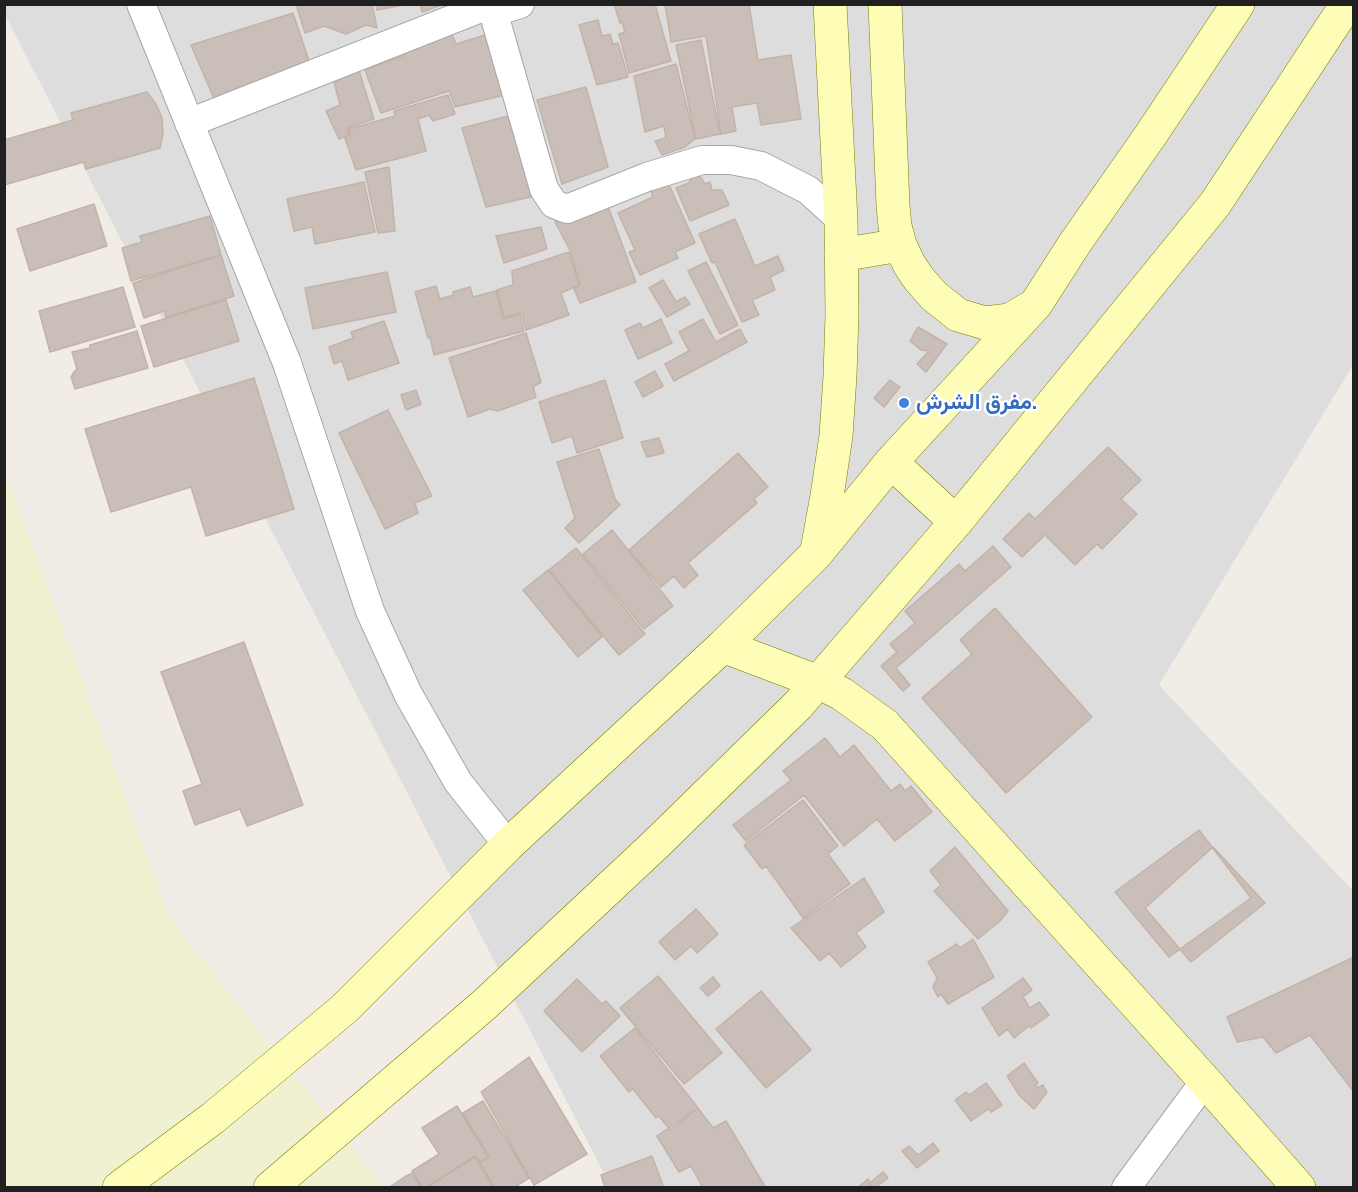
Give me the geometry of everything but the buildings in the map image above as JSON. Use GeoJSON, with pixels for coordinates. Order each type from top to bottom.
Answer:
{"type":"FeatureCollection","features":[{"type":"Feature","properties":{"kind":"main road"},"geometry":{"type":"LineString","coordinates":[[816,554],[827,496],[841,366],[841,220],[830,4]]}},
{"type":"Feature","properties":{"kind":"main road"},"geometry":{"type":"LineString","coordinates":[[885,4],[893,207],[900,245],[909,264],[934,296],[958,315],[985,323],[1010,320],[1036,304]]}},
{"type":"Feature","properties":{"kind":"main road"},"geometry":{"type":"LineString","coordinates":[[119,1188],[213,1118],[344,1009],[508,845],[723,646],[816,554],[891,462],[1036,304],[1238,4]]}},
{"type":"Feature","properties":{"kind":"main road"},"geometry":{"type":"LineString","coordinates":[[270,1188],[484,1005],[665,836],[798,705],[956,522],[1215,204],[1347,4]]}},
{"type":"Feature","properties":{"kind":"main road"},"geometry":{"type":"LineString","coordinates":[[841,255],[900,245]]}},
{"type":"Feature","properties":{"kind":"main road"},"geometry":{"type":"LineString","coordinates":[[891,462],[956,522]]}},
{"type":"Feature","properties":{"kind":"main road"},"geometry":{"type":"LineString","coordinates":[[723,646],[818,682],[842,694],[885,725],[1299,1188]]}},
{"type":"Feature","properties":{"kind":"street"},"geometry":{"type":"LineString","coordinates":[[141,4],[286,363],[370,610],[408,694],[458,782],[508,845]]}},
{"type":"Feature","properties":{"kind":"street"},"geometry":{"type":"LineString","coordinates":[[189,123],[499,6],[544,189],[554,204],[567,209],[647,177],[702,160],[731,160],[760,166],[808,190],[841,220]]}},
{"type":"Feature","properties":{"kind":"street"},"geometry":{"type":"LineString","coordinates":[[1126,1188],[1205,1081]]}},
{"type":"Feature","properties":{"kind":"shaded area"},"geometry":{"type":"Polygon","coordinates":[[[5,4],[1353,5],[1353,365],[1159,685],[1353,891],[1353,1187],[611,1187],[5,15],[5,4]]]}},
{"type":"Feature","properties":{"kind":"green space"},"geometry":{"type":"Polygon","coordinates":[[[4,469],[170,919],[383,1187],[5,1187],[4,469]]]}},
{"type":"Feature","properties":{"kind":"place","name":"مفرق الشرش."},"geometry":{"type":"Point","coordinates":[904,403]}}]}
